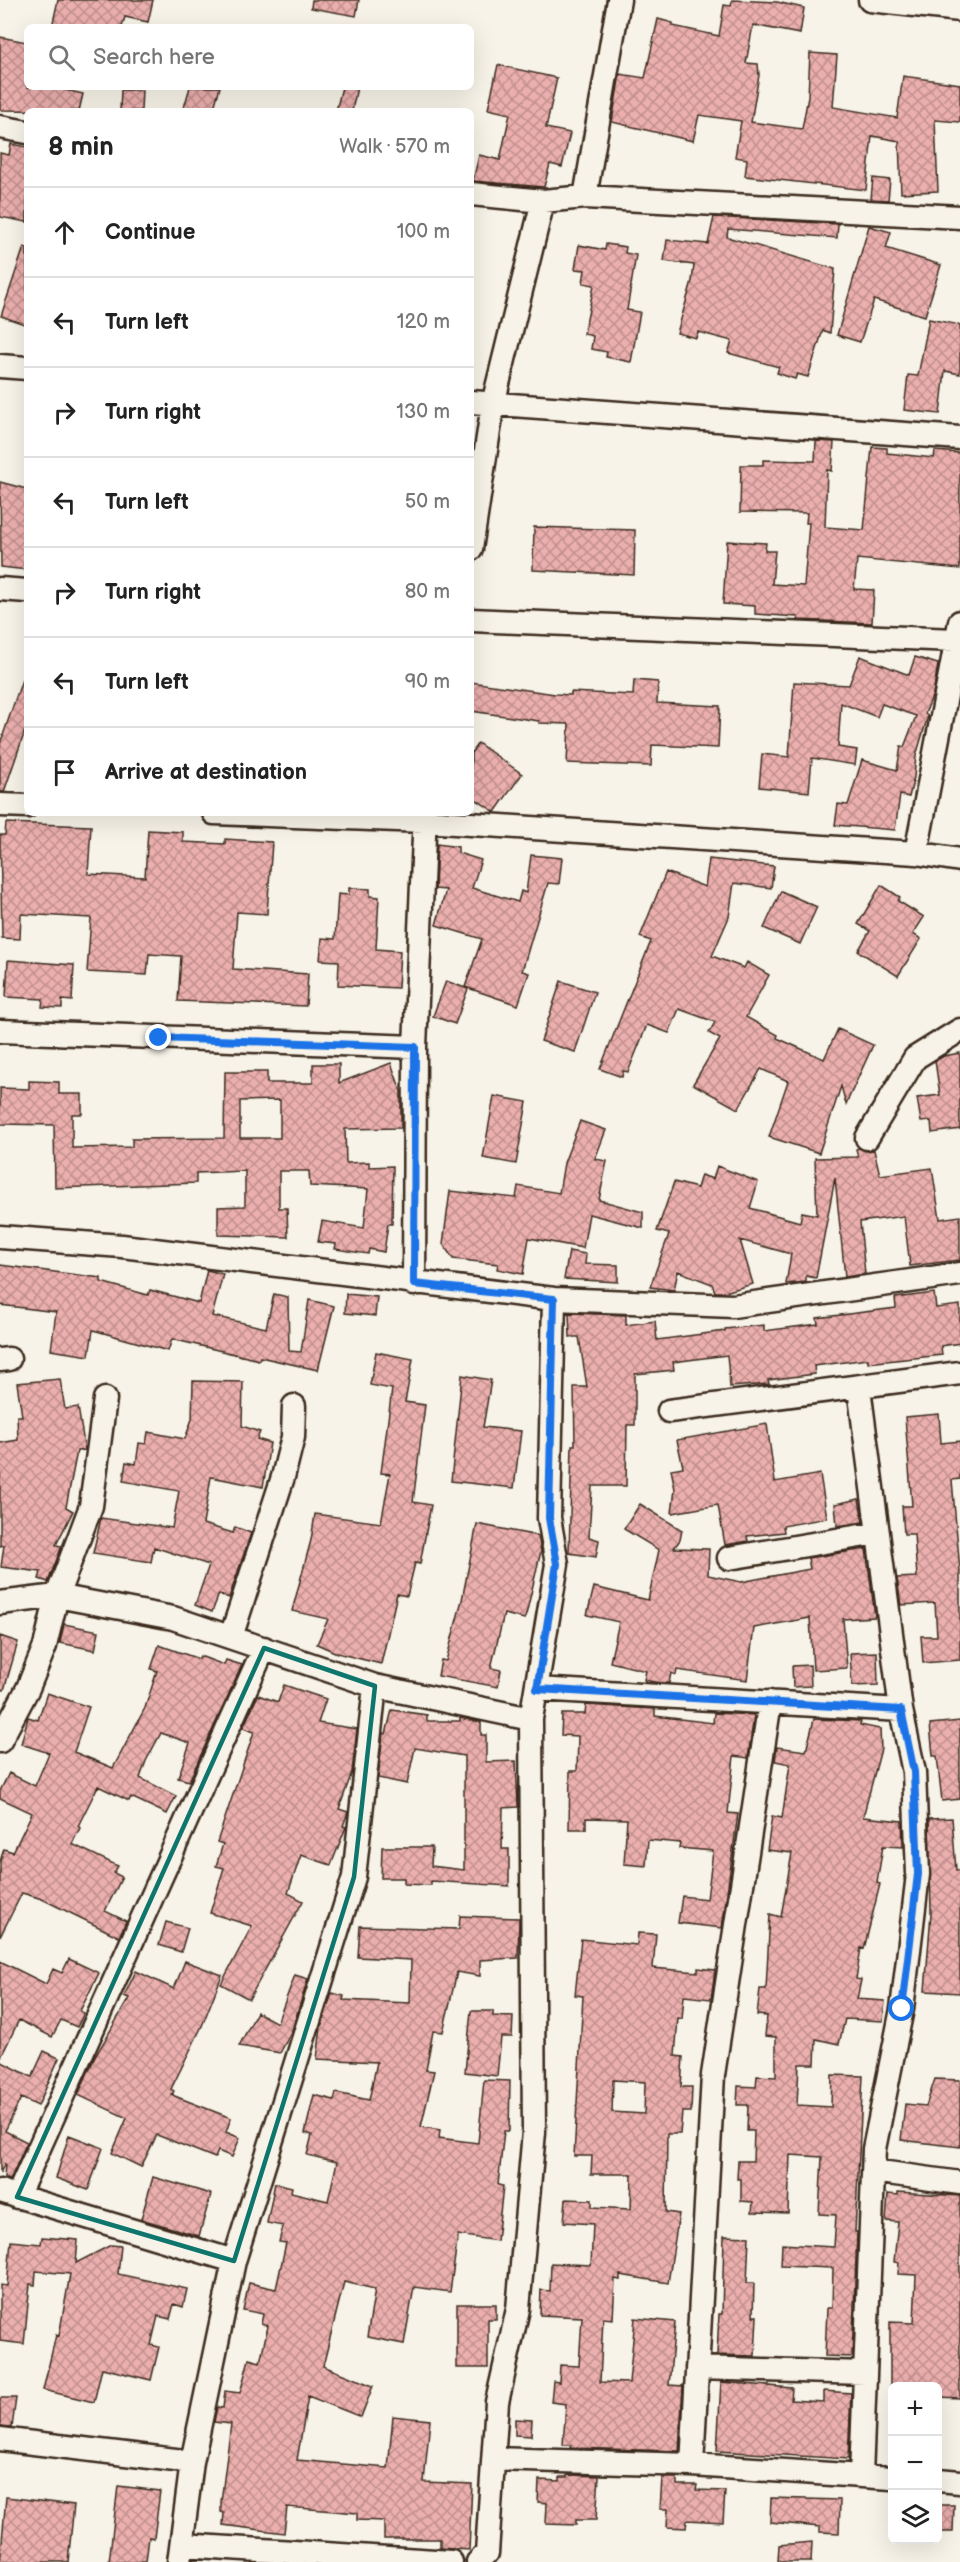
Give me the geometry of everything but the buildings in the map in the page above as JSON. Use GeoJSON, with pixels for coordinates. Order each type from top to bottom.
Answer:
{"type":"FeatureCollection","features":[{"type":"Feature","properties":{"kind":"street"},"geometry":{"type":"LineString","coordinates":[[585,197],[619,0]]}},
{"type":"Feature","properties":{"kind":"street"},"geometry":{"type":"LineString","coordinates":[[870,0],[960,10]]}},
{"type":"Feature","properties":{"kind":"street"},"geometry":{"type":"LineString","coordinates":[[0,127],[24,131]]}},
{"type":"Feature","properties":{"kind":"street"},"geometry":{"type":"LineString","coordinates":[[474,194],[543,201],[585,197],[960,217]]}},
{"type":"Feature","properties":{"kind":"street"},"geometry":{"type":"LineString","coordinates":[[474,509],[482,403],[543,201]]}},
{"type":"Feature","properties":{"kind":"street"},"geometry":{"type":"LineString","coordinates":[[0,366],[24,368]]}},
{"type":"Feature","properties":{"kind":"street"},"geometry":{"type":"LineString","coordinates":[[482,403],[960,438]]}},
{"type":"Feature","properties":{"kind":"street"},"geometry":{"type":"LineString","coordinates":[[0,589],[24,591]]}},
{"type":"Feature","properties":{"kind":"street"},"geometry":{"type":"LineString","coordinates":[[474,620],[958,631],[916,853]]}},
{"type":"Feature","properties":{"kind":"street"},"geometry":{"type":"LineString","coordinates":[[0,805],[24,806]]}},
{"type":"Feature","properties":{"kind":"street"},"geometry":{"type":"LineString","coordinates":[[372,816],[424,817],[916,853],[960,860]]}},
{"type":"Feature","properties":{"kind":"street"},"geometry":{"type":"LineString","coordinates":[[414,1284],[415,1047],[424,817]]}},
{"type":"Feature","properties":{"kind":"street"},"geometry":{"type":"LineString","coordinates":[[867,1138],[915,1058],[960,1030]]}},
{"type":"Feature","properties":{"kind":"street"},"geometry":{"type":"LineString","coordinates":[[0,1031],[415,1047]]}},
{"type":"Feature","properties":{"kind":"street"},"geometry":{"type":"LineString","coordinates":[[0,1237],[122,1246],[414,1284],[554,1299],[733,1306],[960,1274]]}},
{"type":"Feature","properties":{"kind":"street"},"geometry":{"type":"LineString","coordinates":[[478,2562],[487,2553],[497,2402],[518,2309],[534,2132],[531,1719],[557,1564],[549,1518],[554,1299]]}},
{"type":"Feature","properties":{"kind":"street"},"geometry":{"type":"LineString","coordinates":[[669,1411],[860,1388],[960,1373]]}},
{"type":"Feature","properties":{"kind":"street"},"geometry":{"type":"LineString","coordinates":[[860,1388],[901,1710],[914,1772],[918,1874],[902,2009],[874,2149],[861,2476]]}},
{"type":"Feature","properties":{"kind":"street"},"geometry":{"type":"LineString","coordinates":[[0,1741],[28,1688],[45,1646],[57,1596],[91,1506],[105,1399]]}},
{"type":"Feature","properties":{"kind":"street"},"geometry":{"type":"LineString","coordinates":[[231,1637],[265,1526],[283,1477],[293,1437],[294,1406]]}},
{"type":"Feature","properties":{"kind":"street"},"geometry":{"type":"LineString","coordinates":[[729,1558],[878,1533]]}},
{"type":"Feature","properties":{"kind":"street"},"geometry":{"type":"LineString","coordinates":[[0,1604],[57,1596],[173,1618],[375,1686],[531,1719]]}},
{"type":"Feature","properties":{"kind":"street"},"geometry":{"type":"LineString","coordinates":[[234,2261],[8,2194],[264,1648]]}},
{"type":"Feature","properties":{"kind":"street"},"geometry":{"type":"LineString","coordinates":[[375,1686],[354,1877],[234,2261],[192,2462],[180,2553],[451,2562]]}},
{"type":"Feature","properties":{"kind":"street"},"geometry":{"type":"LineString","coordinates":[[537,1689],[901,1710]]}},
{"type":"Feature","properties":{"kind":"street"},"geometry":{"type":"LineString","coordinates":[[692,2465],[713,2075],[770,1702]]}},
{"type":"Feature","properties":{"kind":"street"},"geometry":{"type":"LineString","coordinates":[[873,2171],[960,2183]]}},
{"type":"Feature","properties":{"kind":"street"},"geometry":{"type":"LineString","coordinates":[[697,2368],[865,2373]]}},
{"type":"Feature","properties":{"kind":"street"},"geometry":{"type":"LineString","coordinates":[[0,2439],[192,2462]]}},
{"type":"Feature","properties":{"kind":"street"},"geometry":{"type":"LineString","coordinates":[[494,2459],[692,2465],[888,2478]]}},
{"type":"Feature","properties":{"kind":"street"},"geometry":{"type":"LineString","coordinates":[[942,2480],[960,2482]]}},
{"type":"Feature","properties":{"kind":"highlighted area"},"geometry":{"type":"Polygon","coordinates":[[[264,1648],[375,1686],[354,1877],[234,2261],[17,2197],[264,1648]]]}},
{"type":"Feature","properties":{"kind":"route"},"geometry":{"type":"LineString","coordinates":[[159,1038],[415,1047],[414,1284],[554,1299],[549,1518],[557,1564],[537,1689],[901,1710],[914,1772],[918,1874],[902,2009]]}}]}
